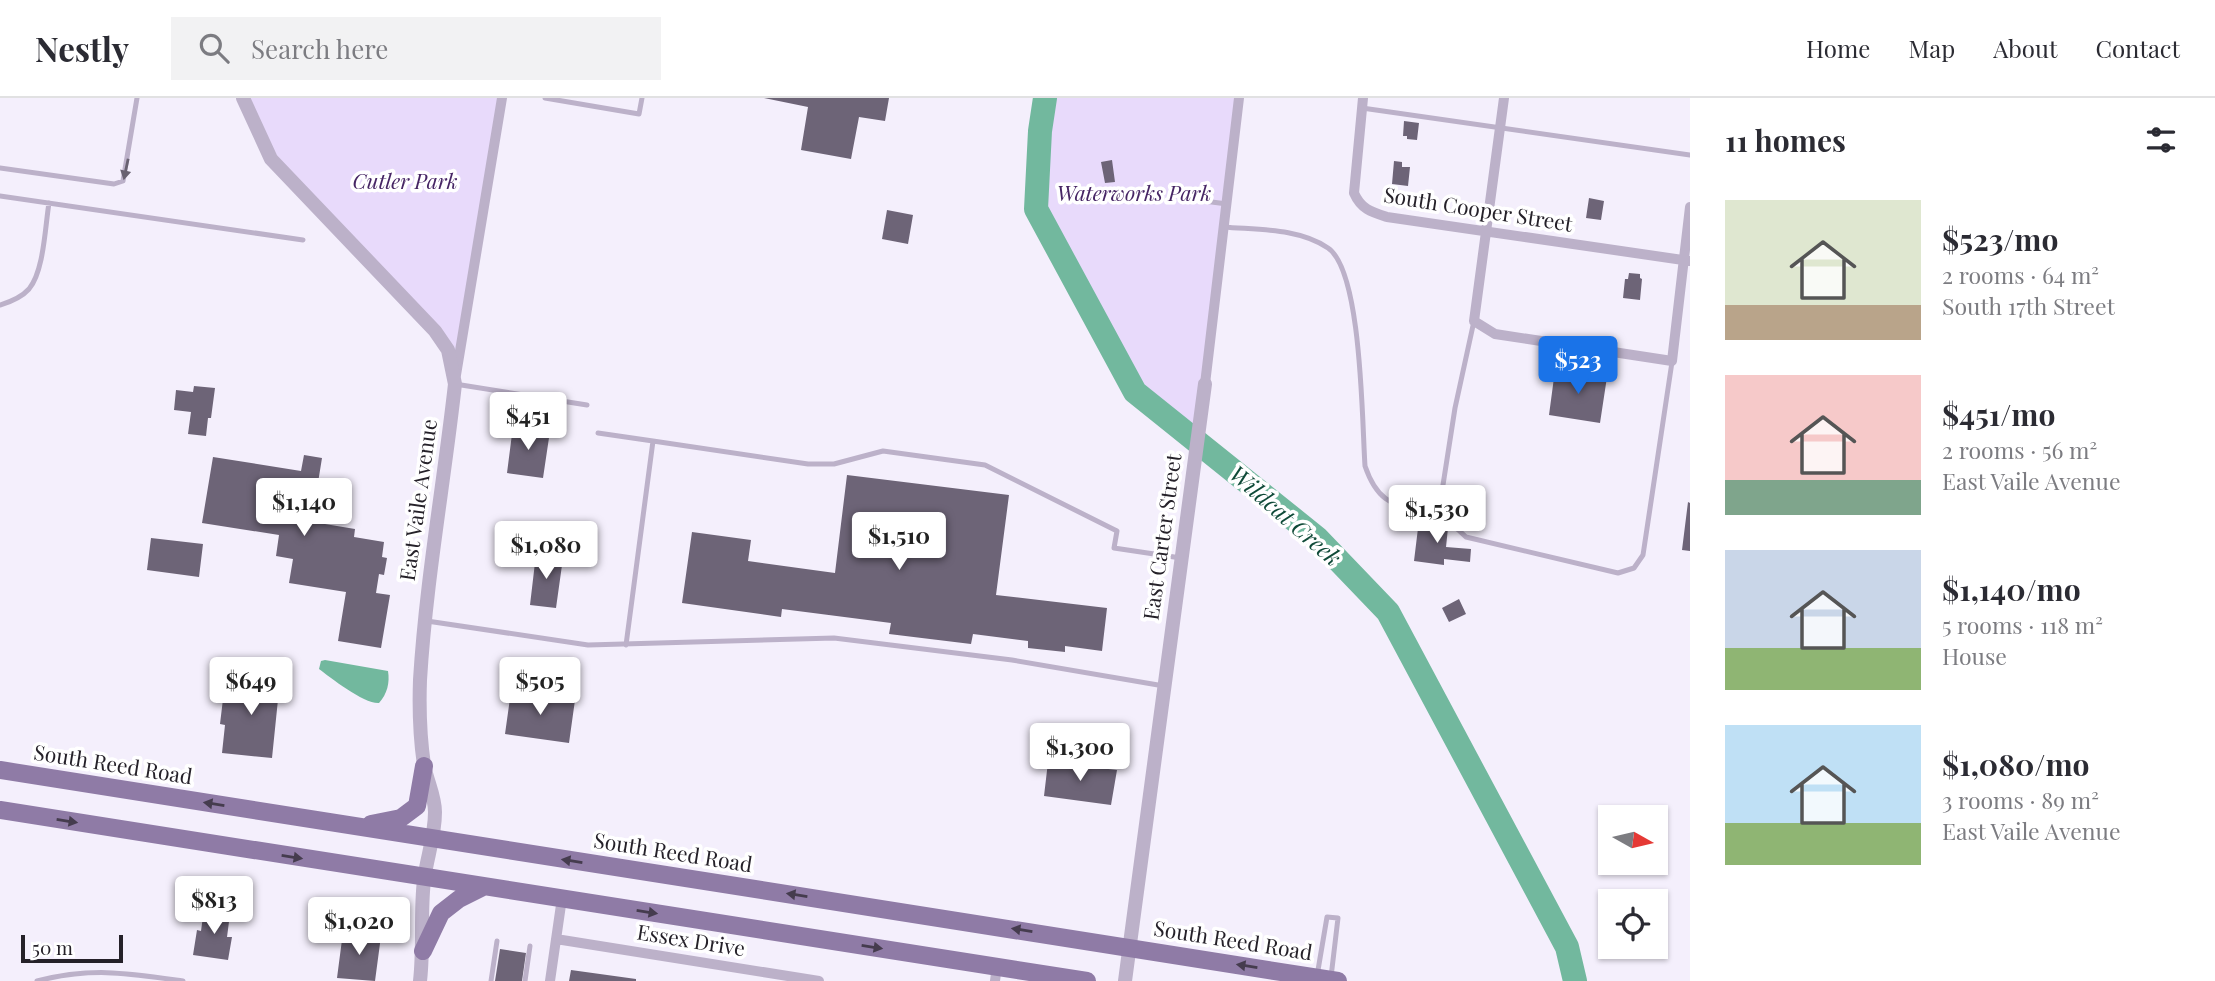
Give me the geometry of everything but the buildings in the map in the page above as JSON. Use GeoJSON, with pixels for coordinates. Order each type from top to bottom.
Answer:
{"type":"FeatureCollection","features":[{"type":"Feature","properties":{"kind":"main road"},"geometry":{"type":"LineString","coordinates":[[354,826],[380,824],[401,818],[416,806],[424,766]]}},
{"type":"Feature","properties":{"kind":"main road","name":"South Reed Road"},"geometry":{"type":"LineString","coordinates":[[0,770],[1328,979]]}},
{"type":"Feature","properties":{"kind":"main road"},"geometry":{"type":"LineString","coordinates":[[0,810],[562,898],[996,974],[1087,981]]}},
{"type":"Feature","properties":{"kind":"main road"},"geometry":{"type":"LineString","coordinates":[[423,951],[441,913],[459,899],[483,887]]}},
{"type":"Feature","properties":{"kind":"street","name":"East Vaile Avenue"},"geometry":{"type":"LineString","coordinates":[[243,98],[271,159],[435,331],[448,350],[455,384],[430,561],[420,682],[424,766],[435,809],[434,839],[424,878],[420,981]]}},
{"type":"Feature","properties":{"kind":"street"},"geometry":{"type":"LineString","coordinates":[[455,384],[502,98]]}},
{"type":"Feature","properties":{"kind":"street","name":"East Carter Street"},"geometry":{"type":"LineString","coordinates":[[1125,981],[1205,384],[1239,98]]}},
{"type":"Feature","properties":{"kind":"street"},"geometry":{"type":"LineString","coordinates":[[1504,98],[1474,321],[1495,334],[1672,361],[1687,261],[1690,207]]}},
{"type":"Feature","properties":{"kind":"street","name":"South Cooper Street"},"geometry":{"type":"LineString","coordinates":[[1363,103],[1354,193],[1366,211],[1387,217],[1687,261]]}},
{"type":"Feature","properties":{"kind":"street"},"geometry":{"type":"LineString","coordinates":[[550,981],[562,898]]}},
{"type":"Feature","properties":{"kind":"street","name":"Essex Drive"},"geometry":{"type":"LineString","coordinates":[[556,939],[819,981]]}},
{"type":"Feature","properties":{"kind":"lane"},"geometry":{"type":"LineString","coordinates":[[545,98],[639,114],[642,98]]}},
{"type":"Feature","properties":{"kind":"lane"},"geometry":{"type":"LineString","coordinates":[[0,168],[114,184],[123,181],[137,100]]}},
{"type":"Feature","properties":{"kind":"lane"},"geometry":{"type":"LineString","coordinates":[[1363,103],[1500,129],[1690,155]]}},
{"type":"Feature","properties":{"kind":"lane"},"geometry":{"type":"LineString","coordinates":[[0,197],[303,240]]}},
{"type":"Feature","properties":{"kind":"lane"},"geometry":{"type":"LineString","coordinates":[[1203,201],[1227,204]]}},
{"type":"Feature","properties":{"kind":"lane"},"geometry":{"type":"LineString","coordinates":[[0,305],[13,301],[27,291],[35,279],[49,203]]}},
{"type":"Feature","properties":{"kind":"lane"},"geometry":{"type":"LineString","coordinates":[[1224,227],[1304,236],[1329,248],[1339,258],[1350,287],[1368,476],[1374,488],[1395,506],[1438,517],[1451,523],[1466,537],[1618,573],[1634,568],[1643,555],[1672,361]]}},
{"type":"Feature","properties":{"kind":"lane"},"geometry":{"type":"LineString","coordinates":[[1438,517],[1455,408],[1474,321]]}},
{"type":"Feature","properties":{"kind":"lane"},"geometry":{"type":"LineString","coordinates":[[455,384],[587,405]]}},
{"type":"Feature","properties":{"kind":"lane"},"geometry":{"type":"LineString","coordinates":[[598,433],[808,464],[834,464],[883,451],[985,465],[1117,531],[1114,548],[1181,558]]}},
{"type":"Feature","properties":{"kind":"lane"},"geometry":{"type":"LineString","coordinates":[[626,645],[653,441]]}},
{"type":"Feature","properties":{"kind":"lane"},"geometry":{"type":"LineString","coordinates":[[425,621],[588,645],[834,638],[1012,660],[1164,686]]}},
{"type":"Feature","properties":{"kind":"lane"},"geometry":{"type":"LineString","coordinates":[[1326,917],[1338,918],[1328,979],[1326,917]]}},
{"type":"Feature","properties":{"kind":"lane"},"geometry":{"type":"LineString","coordinates":[[491,981],[497,941]]}},
{"type":"Feature","properties":{"kind":"lane"},"geometry":{"type":"LineString","coordinates":[[525,981],[530,946]]}},
{"type":"Feature","properties":{"kind":"lane"},"geometry":{"type":"LineString","coordinates":[[37,981],[66,974],[114,971],[183,981]]}},
{"type":"Feature","properties":{"kind":"green space","name":"Cutler Park"},"geometry":{"type":"Polygon","coordinates":[[[243,98],[502,98],[458,359],[295,186],[243,98]]]}},
{"type":"Feature","properties":{"kind":"green space","name":"Waterworks Park"},"geometry":{"type":"Polygon","coordinates":[[[1045,98],[1239,98],[1197,442],[1135,392],[1036,209],[1040,131],[1045,98]]]}},
{"type":"Feature","properties":{"kind":"shaded area"},"geometry":{"type":"Polygon","coordinates":[[[321,661],[388,671],[389,680],[382,700],[379,703],[373,702],[339,684],[319,669],[321,661]]]}},
{"type":"Feature","properties":{"kind":"waterway","name":"Wildcat Creek"},"geometry":{"type":"LineString","coordinates":[[1045,98],[1040,131],[1036,209],[1135,392],[1317,538],[1388,612],[1567,947],[1575,981]]}}]}
